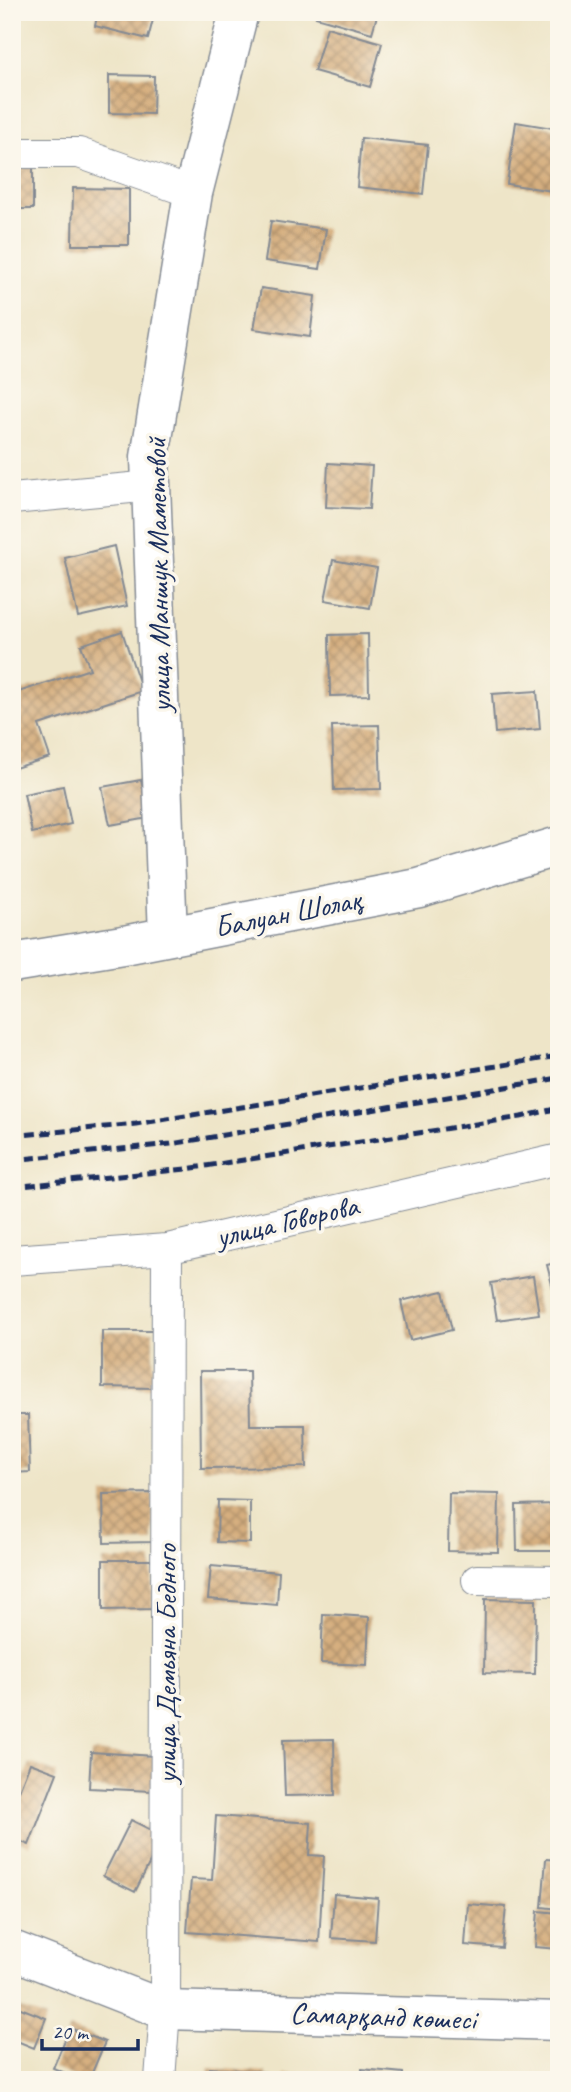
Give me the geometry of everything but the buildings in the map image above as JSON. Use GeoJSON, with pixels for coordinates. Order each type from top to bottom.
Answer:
{"type":"FeatureCollection","features":[{"type":"Feature","properties":{"kind":"street","name":"улица Маншук Маметовой"},"geometry":{"type":"LineString","coordinates":[[168,936],[150,457],[193,193],[239,12]]}},
{"type":"Feature","properties":{"kind":"street"},"geometry":{"type":"LineString","coordinates":[[12,153],[79,153],[193,193]]}},
{"type":"Feature","properties":{"kind":"street"},"geometry":{"type":"LineString","coordinates":[[12,499],[152,486]]}},
{"type":"Feature","properties":{"kind":"street","name":"Балуан Шолақ"},"geometry":{"type":"LineString","coordinates":[[12,963],[419,888],[559,846]]}},
{"type":"Feature","properties":{"kind":"street","name":"улица Говорова"},"geometry":{"type":"LineString","coordinates":[[12,1260],[167,1249],[559,1158]]}},
{"type":"Feature","properties":{"kind":"street","name":"улица Демьяна Бедного"},"geometry":{"type":"LineString","coordinates":[[160,2080],[165,2010],[167,1249]]}},
{"type":"Feature","properties":{"kind":"street"},"geometry":{"type":"LineString","coordinates":[[477,1580],[559,1581]]}},
{"type":"Feature","properties":{"kind":"street","name":"Самарқанд көшесі"},"geometry":{"type":"LineString","coordinates":[[12,1950],[165,2010],[559,2021]]}},
{"type":"Feature","properties":{"kind":"railway"},"geometry":{"type":"LineString","coordinates":[[12,1136],[136,1124],[559,1056]]}},
{"type":"Feature","properties":{"kind":"railway"},"geometry":{"type":"LineString","coordinates":[[12,1160],[171,1144],[559,1078]]}},
{"type":"Feature","properties":{"kind":"railway"},"geometry":{"type":"LineString","coordinates":[[12,1187],[186,1169],[521,1117],[559,1108]]}}]}
